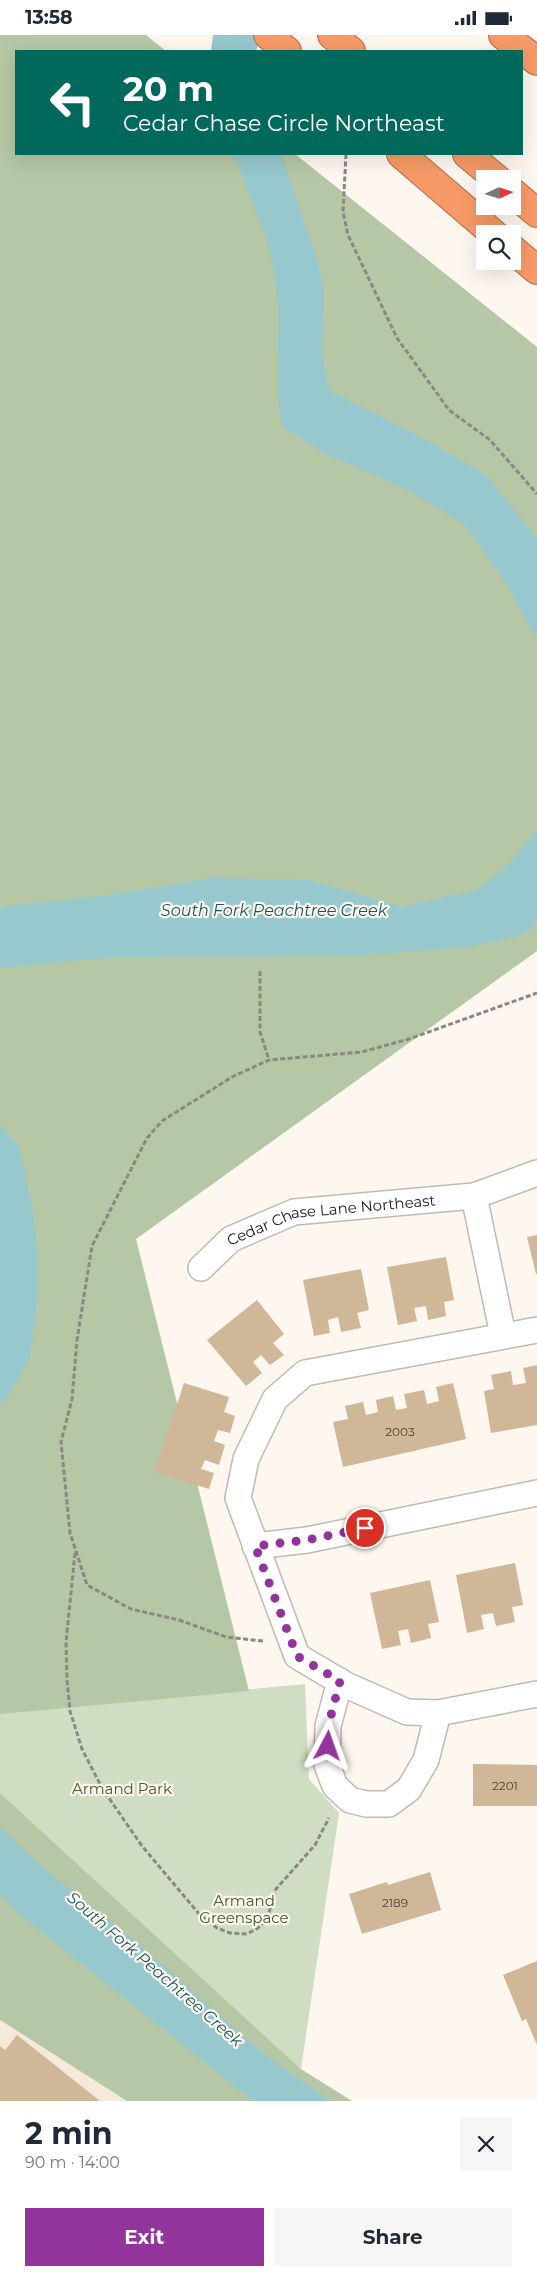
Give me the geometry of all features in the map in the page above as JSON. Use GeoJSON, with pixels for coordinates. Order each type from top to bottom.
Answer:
{"type":"FeatureCollection","features":[{"type":"Feature","properties":{"kind":"highway"},"geometry":{"type":"LineString","coordinates":[[268,35],[286,50]]}},
{"type":"Feature","properties":{"kind":"highway"},"geometry":{"type":"LineString","coordinates":[[332,35],[350,50]]}},
{"type":"Feature","properties":{"kind":"highway"},"geometry":{"type":"LineString","coordinates":[[503,35],[523,50]]}},
{"type":"Feature","properties":{"kind":"highway"},"geometry":{"type":"LineString","coordinates":[[523,50],[537,61]]}},
{"type":"Feature","properties":{"kind":"highway"},"geometry":{"type":"LineString","coordinates":[[402,155],[483,225]]}},
{"type":"Feature","properties":{"kind":"highway"},"geometry":{"type":"LineString","coordinates":[[469,155],[486,170]]}},
{"type":"Feature","properties":{"kind":"highway"},"geometry":{"type":"LineString","coordinates":[[521,200],[537,213]]}},
{"type":"Feature","properties":{"kind":"highway"},"geometry":{"type":"LineString","coordinates":[[521,257],[537,270]]}},
{"type":"Feature","properties":{"kind":"street","name":"Cedar Chase Lane Northeast"},"geometry":{"type":"LineString","coordinates":[[201,1268],[231,1239],[294,1212],[474,1196],[537,1173]]}},
{"type":"Feature","properties":{"kind":"street"},"geometry":{"type":"LineString","coordinates":[[474,1196],[503,1335]]}},
{"type":"Feature","properties":{"kind":"street"},"geometry":{"type":"LineString","coordinates":[[537,1330],[305,1373],[276,1399],[246,1459],[238,1498],[297,1656],[340,1681],[407,1712],[438,1713],[537,1694]]}},
{"type":"Feature","properties":{"kind":"street"},"geometry":{"type":"LineString","coordinates":[[255,1546],[307,1540],[537,1493]]}},
{"type":"Feature","properties":{"kind":"street"},"geometry":{"type":"LineString","coordinates":[[340,1681],[328,1727],[327,1765],[336,1786],[350,1800],[366,1804],[388,1803],[409,1789],[426,1761],[438,1713]]}},
{"type":"Feature","properties":{"kind":"path"},"geometry":{"type":"LineString","coordinates":[[346,155],[343,213],[348,235],[397,338],[450,410],[490,440],[537,494]]}},
{"type":"Feature","properties":{"kind":"path"},"geometry":{"type":"LineString","coordinates":[[260,971],[260,1032],[269,1060]]}},
{"type":"Feature","properties":{"kind":"path"},"geometry":{"type":"LineString","coordinates":[[76,1550],[66,1642],[67,1681],[70,1711],[82,1749],[102,1788],[132,1831],[200,1915],[216,1927],[230,1933],[246,1934],[258,1928],[267,1919],[276,1889],[315,1845],[342,1792]]}},
{"type":"Feature","properties":{"kind":"shaded area"},"geometry":{"type":"Polygon","coordinates":[[[0,2020],[127,2101],[0,2101],[0,2020]]]}},
{"type":"Feature","properties":{"kind":"green space"},"geometry":{"type":"Polygon","coordinates":[[[0,35],[146,35],[165,50],[15,50],[15,155],[296,155],[537,347],[537,951],[136,1239],[249,1691],[0,1714],[0,35]]]}},
{"type":"Feature","properties":{"kind":"green space"},"geometry":{"type":"Polygon","coordinates":[[[305,1684],[309,1779],[339,1813],[301,2069],[0,1793],[0,1713],[305,1684]]]}},
{"type":"Feature","properties":{"kind":"green space"},"geometry":{"type":"Polygon","coordinates":[[[0,1793],[301,2069],[352,2101],[127,2101],[0,2020],[0,1793]]]}},
{"type":"Feature","properties":{"kind":"water"},"geometry":{"type":"Polygon","coordinates":[[[213,35],[261,35],[256,50],[211,50],[213,35]]]}},
{"type":"Feature","properties":{"kind":"water"},"geometry":{"type":"Polygon","coordinates":[[[234,155],[281,155],[318,262],[324,292],[322,355],[330,391],[423,438],[486,475],[537,538],[537,639],[502,577],[464,524],[406,489],[328,455],[282,427],[277,392],[279,317],[275,277],[267,241],[234,155]]]}},
{"type":"Feature","properties":{"kind":"water","name":"South Fork Peachtree Creek"},"geometry":{"type":"Polygon","coordinates":[[[537,829],[537,922],[523,935],[470,947],[351,956],[116,957],[0,968],[0,908],[7,906],[110,895],[213,878],[309,880],[401,907],[477,890],[509,864],[537,829]]]}},
{"type":"Feature","properties":{"kind":"water"},"geometry":{"type":"Polygon","coordinates":[[[0,1125],[19,1146],[33,1213],[37,1247],[37,1301],[30,1358],[10,1393],[0,1404],[0,1125]]]}},
{"type":"Feature","properties":{"kind":"water","name":"South Fork Peachtree Creek"},"geometry":{"type":"Polygon","coordinates":[[[0,1827],[42,1867],[137,1943],[264,2054],[330,2101],[253,2101],[18,1913],[0,1895],[0,1827]]]}},
{"type":"Feature","properties":{"kind":"building"},"geometry":{"type":"Polygon","coordinates":[[[537,1235],[537,1274],[536,1274],[527,1237],[537,1235]]]}},
{"type":"Feature","properties":{"kind":"building"},"geometry":{"type":"Polygon","coordinates":[[[446,1257],[454,1300],[444,1302],[446,1316],[428,1320],[426,1306],[414,1308],[417,1321],[398,1325],[387,1267],[446,1257]]]}},
{"type":"Feature","properties":{"kind":"building"},"geometry":{"type":"Polygon","coordinates":[[[361,1269],[369,1310],[357,1313],[361,1328],[341,1332],[338,1317],[328,1320],[330,1333],[314,1336],[303,1280],[361,1269]]]}},
{"type":"Feature","properties":{"kind":"building"},"geometry":{"type":"Polygon","coordinates":[[[257,1300],[284,1334],[273,1343],[284,1355],[270,1365],[261,1355],[253,1362],[262,1373],[246,1386],[207,1340],[257,1300]]]}},
{"type":"Feature","properties":{"kind":"building"},"geometry":{"type":"Polygon","coordinates":[[[537,1365],[537,1425],[491,1433],[484,1391],[494,1389],[491,1375],[511,1371],[513,1385],[526,1383],[523,1368],[537,1365]]]}},
{"type":"Feature","properties":{"kind":"building"},"geometry":{"type":"Polygon","coordinates":[[[184,1383],[229,1397],[224,1412],[235,1416],[230,1433],[218,1430],[214,1441],[225,1445],[219,1465],[205,1460],[201,1469],[214,1473],[209,1489],[155,1472],[184,1383]]]}},
{"type":"Feature","properties":{"kind":"building"},"geometry":{"type":"Polygon","coordinates":[[[453,1383],[466,1439],[343,1467],[333,1422],[348,1419],[345,1406],[363,1402],[366,1415],[378,1412],[376,1400],[393,1396],[396,1410],[407,1408],[404,1394],[424,1390],[427,1404],[439,1401],[436,1387],[453,1383]]]}},
{"type":"Feature","properties":{"kind":"building"},"geometry":{"type":"Polygon","coordinates":[[[515,1563],[523,1605],[512,1607],[515,1622],[496,1626],[493,1613],[481,1615],[484,1629],[467,1633],[456,1575],[515,1563]]]}},
{"type":"Feature","properties":{"kind":"building"},"geometry":{"type":"Polygon","coordinates":[[[430,1580],[439,1622],[428,1624],[431,1638],[411,1643],[408,1629],[398,1631],[401,1645],[382,1649],[370,1593],[430,1580]]]}},
{"type":"Feature","properties":{"kind":"building"},"geometry":{"type":"Polygon","coordinates":[[[473,1764],[537,1765],[537,1806],[473,1806],[473,1764]]]}},
{"type":"Feature","properties":{"kind":"building"},"geometry":{"type":"Polygon","coordinates":[[[430,1872],[441,1910],[362,1934],[349,1894],[387,1882],[388,1885],[430,1872]]]}},
{"type":"Feature","properties":{"kind":"building"},"geometry":{"type":"Polygon","coordinates":[[[537,1961],[537,2045],[526,2019],[522,2021],[503,1975],[537,1961]]]}},
{"type":"Feature","properties":{"kind":"building"},"geometry":{"type":"Polygon","coordinates":[[[17,2035],[100,2101],[0,2101],[0,2046],[5,2050],[17,2035]]]}},
{"type":"Feature","properties":{"kind":"route"},"geometry":{"type":"LineString","coordinates":[[328,1746],[328,1727],[340,1681],[297,1656],[255,1546],[307,1540],[365,1528]]}},
{"type":"Feature","properties":{"kind":"park label","name":"Armand Park"},"geometry":{"type":"Point","coordinates":[122,1788]}},
{"type":"Feature","properties":{"kind":"park label","name":"Armand Greenspace"},"geometry":{"type":"Point","coordinates":[244,1908]}}]}
